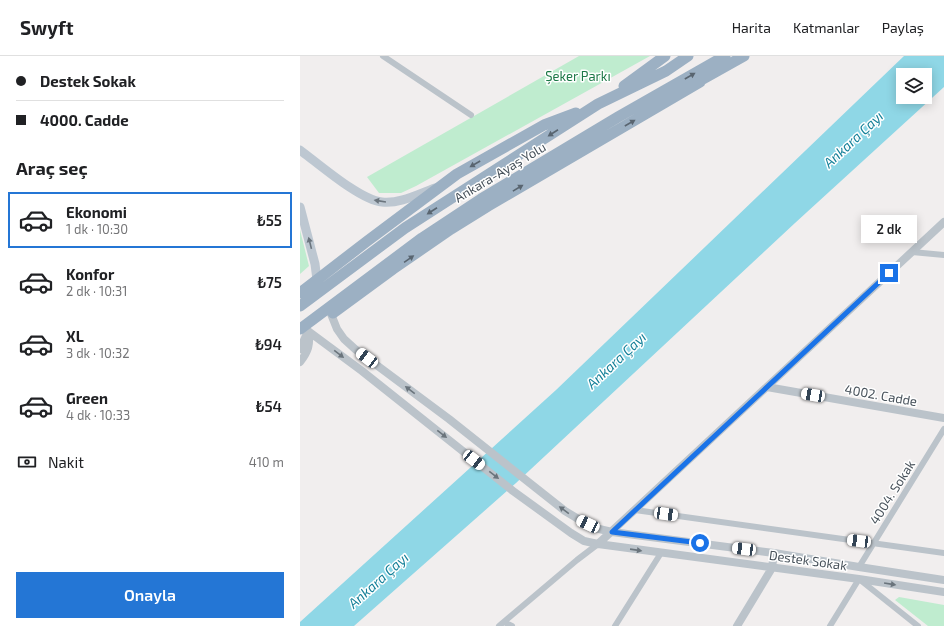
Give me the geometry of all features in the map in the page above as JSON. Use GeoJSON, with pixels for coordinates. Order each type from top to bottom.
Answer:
{"type":"FeatureCollection","features":[{"type":"Feature","properties":{"kind":"highway"},"geometry":{"type":"LineString","coordinates":[[300,293],[443,184],[471,166],[544,125],[598,104],[665,56]]}},
{"type":"Feature","properties":{"kind":"highway","name":"Ankara-Ayaş Yolu"},"geometry":{"type":"LineString","coordinates":[[300,306],[405,228],[598,104],[666,71],[688,56]]}},
{"type":"Feature","properties":{"kind":"highway","name":"Ankara-Ayaş Yolu"},"geometry":{"type":"LineString","coordinates":[[302,331],[422,238],[481,199],[618,117],[725,56]]}},
{"type":"Feature","properties":{"kind":"highway"},"geometry":{"type":"LineString","coordinates":[[302,331],[331,314],[476,214],[744,56]]}},
{"type":"Feature","properties":{"kind":"highway"},"geometry":{"type":"LineString","coordinates":[[618,117],[700,82]]}},
{"type":"Feature","properties":{"kind":"highway"},"geometry":{"type":"LineString","coordinates":[[347,256],[345,263],[348,276],[359,284],[365,286],[372,285]]}},
{"type":"Feature","properties":{"kind":"highway"},"geometry":{"type":"LineString","coordinates":[[317,280],[326,294],[331,314]]}},
{"type":"Feature","properties":{"kind":"main road"},"geometry":{"type":"LineString","coordinates":[[300,150],[356,191],[372,200],[393,202],[404,200],[443,184]]}},
{"type":"Feature","properties":{"kind":"main road"},"geometry":{"type":"LineString","coordinates":[[300,207],[315,264],[317,280]]}},
{"type":"Feature","properties":{"kind":"street"},"geometry":{"type":"LineString","coordinates":[[383,56],[471,115]]}},
{"type":"Feature","properties":{"kind":"street"},"geometry":{"type":"LineString","coordinates":[[502,624],[612,532],[944,222]]}},
{"type":"Feature","properties":{"kind":"street"},"geometry":{"type":"LineString","coordinates":[[912,252],[944,255]]}},
{"type":"Feature","properties":{"kind":"street","name":"Destek Sokak"},"geometry":{"type":"LineString","coordinates":[[331,314],[344,339],[355,349],[486,448],[564,511],[595,528],[612,532],[774,553],[944,580]]}},
{"type":"Feature","properties":{"kind":"street"},"geometry":{"type":"LineString","coordinates":[[300,349],[302,331]]}},
{"type":"Feature","properties":{"kind":"street"},"geometry":{"type":"LineString","coordinates":[[300,362],[306,354],[310,338],[302,331]]}},
{"type":"Feature","properties":{"kind":"street","name":"Destek Sokak"},"geometry":{"type":"LineString","coordinates":[[302,331],[362,371],[513,491],[584,541],[944,592]]}},
{"type":"Feature","properties":{"kind":"street","name":"4002. Cadde"},"geometry":{"type":"LineString","coordinates":[[767,387],[944,418]]}},
{"type":"Feature","properties":{"kind":"street","name":"4004. Sokak"},"geometry":{"type":"LineString","coordinates":[[859,567],[944,429]]}},
{"type":"Feature","properties":{"kind":"street"},"geometry":{"type":"LineString","coordinates":[[635,510],[944,553]]}},
{"type":"Feature","properties":{"kind":"street"},"geometry":{"type":"LineString","coordinates":[[615,626],[661,553]]}},
{"type":"Feature","properties":{"kind":"street"},"geometry":{"type":"LineString","coordinates":[[737,626],[772,568],[774,553]]}},
{"type":"Feature","properties":{"kind":"street"},"geometry":{"type":"LineString","coordinates":[[830,626],[859,579],[918,626]]}},
{"type":"Feature","properties":{"kind":"street"},"geometry":{"type":"LineString","coordinates":[[906,626],[910,620]]}},
{"type":"Feature","properties":{"kind":"street"},"geometry":{"type":"LineString","coordinates":[[502,624],[512,626]]}},
{"type":"Feature","properties":{"kind":"green space","name":"Şeker Parkı"},"geometry":{"type":"Polygon","coordinates":[[[579,56],[650,56],[401,193],[379,193],[367,177],[579,56]]]}},
{"type":"Feature","properties":{"kind":"green space"},"geometry":{"type":"Polygon","coordinates":[[[300,230],[309,266],[300,274],[300,230]]]}},
{"type":"Feature","properties":{"kind":"green space"},"geometry":{"type":"Polygon","coordinates":[[[899,597],[944,605],[944,626],[928,626],[895,600],[899,597]]]}},
{"type":"Feature","properties":{"kind":"water","name":"Ankara Çayı"},"geometry":{"type":"Polygon","coordinates":[[[904,56],[944,56],[944,87],[932,98],[932,68],[896,68],[896,104],[925,104],[795,223],[516,483],[354,626],[300,626],[300,622],[556,390],[904,56]]]}},
{"type":"Feature","properties":{"kind":"route"},"geometry":{"type":"LineString","coordinates":[[700,543],[612,532],[889,273]]}}]}
